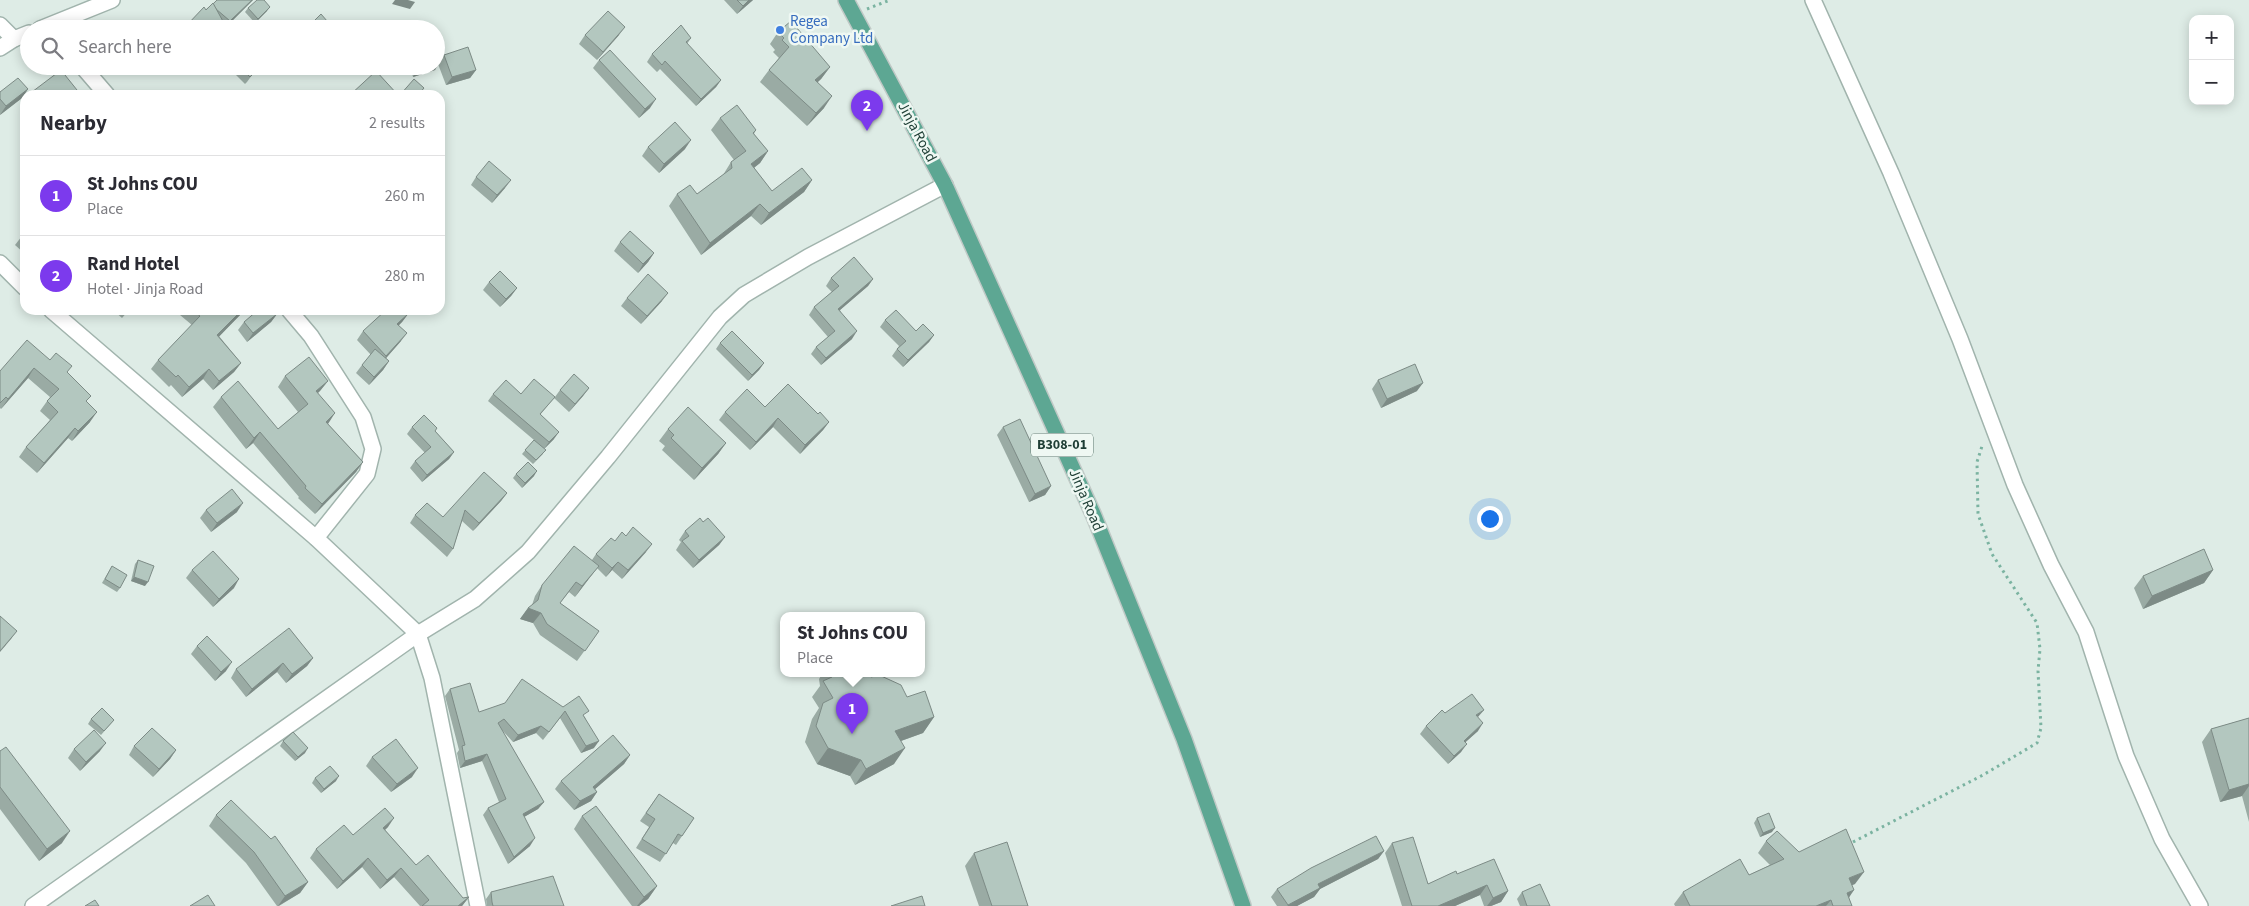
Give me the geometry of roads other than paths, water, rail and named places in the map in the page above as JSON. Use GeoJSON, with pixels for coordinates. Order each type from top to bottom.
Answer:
{"type":"FeatureCollection","features":[{"type":"Feature","properties":{"kind":"main road","name":"Jinja Road"},"geometry":{"type":"LineString","coordinates":[[846,0],[945,185],[1094,516],[1184,740],[1243,906]]}},
{"type":"Feature","properties":{"kind":"street"},"geometry":{"type":"LineString","coordinates":[[65,20],[112,0]]}},
{"type":"Feature","properties":{"kind":"street"},"geometry":{"type":"LineString","coordinates":[[1813,0],[1891,173],[2015,485],[2051,565],[2086,632],[2126,756],[2134,775],[2162,839],[2200,906]]}},
{"type":"Feature","properties":{"kind":"street"},"geometry":{"type":"LineString","coordinates":[[0,25],[14,39]]}},
{"type":"Feature","properties":{"kind":"street"},"geometry":{"type":"LineString","coordinates":[[0,48],[20,37]]}},
{"type":"Feature","properties":{"kind":"street"},"geometry":{"type":"LineString","coordinates":[[89,75],[102,90]]}},
{"type":"Feature","properties":{"kind":"street"},"geometry":{"type":"LineString","coordinates":[[33,906],[418,634],[475,599],[528,552],[720,317],[744,294],[808,257],[945,185]]}},
{"type":"Feature","properties":{"kind":"street"},"geometry":{"type":"LineString","coordinates":[[0,263],[20,283]]}},
{"type":"Feature","properties":{"kind":"street"},"geometry":{"type":"LineString","coordinates":[[57,315],[316,538],[418,634],[432,678],[478,906]]}},
{"type":"Feature","properties":{"kind":"street"},"geometry":{"type":"LineString","coordinates":[[293,315],[311,336],[363,417],[373,449],[367,474],[316,538]]}},
{"type":"Feature","properties":{"kind":"place","name":"Regea Company Ltd"},"geometry":{"type":"Point","coordinates":[780,30]}},
{"type":"Feature","properties":{"kind":"place","name":"Rand Hotel"},"geometry":{"type":"Point","coordinates":[867,131]}},
{"type":"Feature","properties":{"kind":"place","name":"St Johns COU"},"geometry":{"type":"Point","coordinates":[852,734]}}]}
